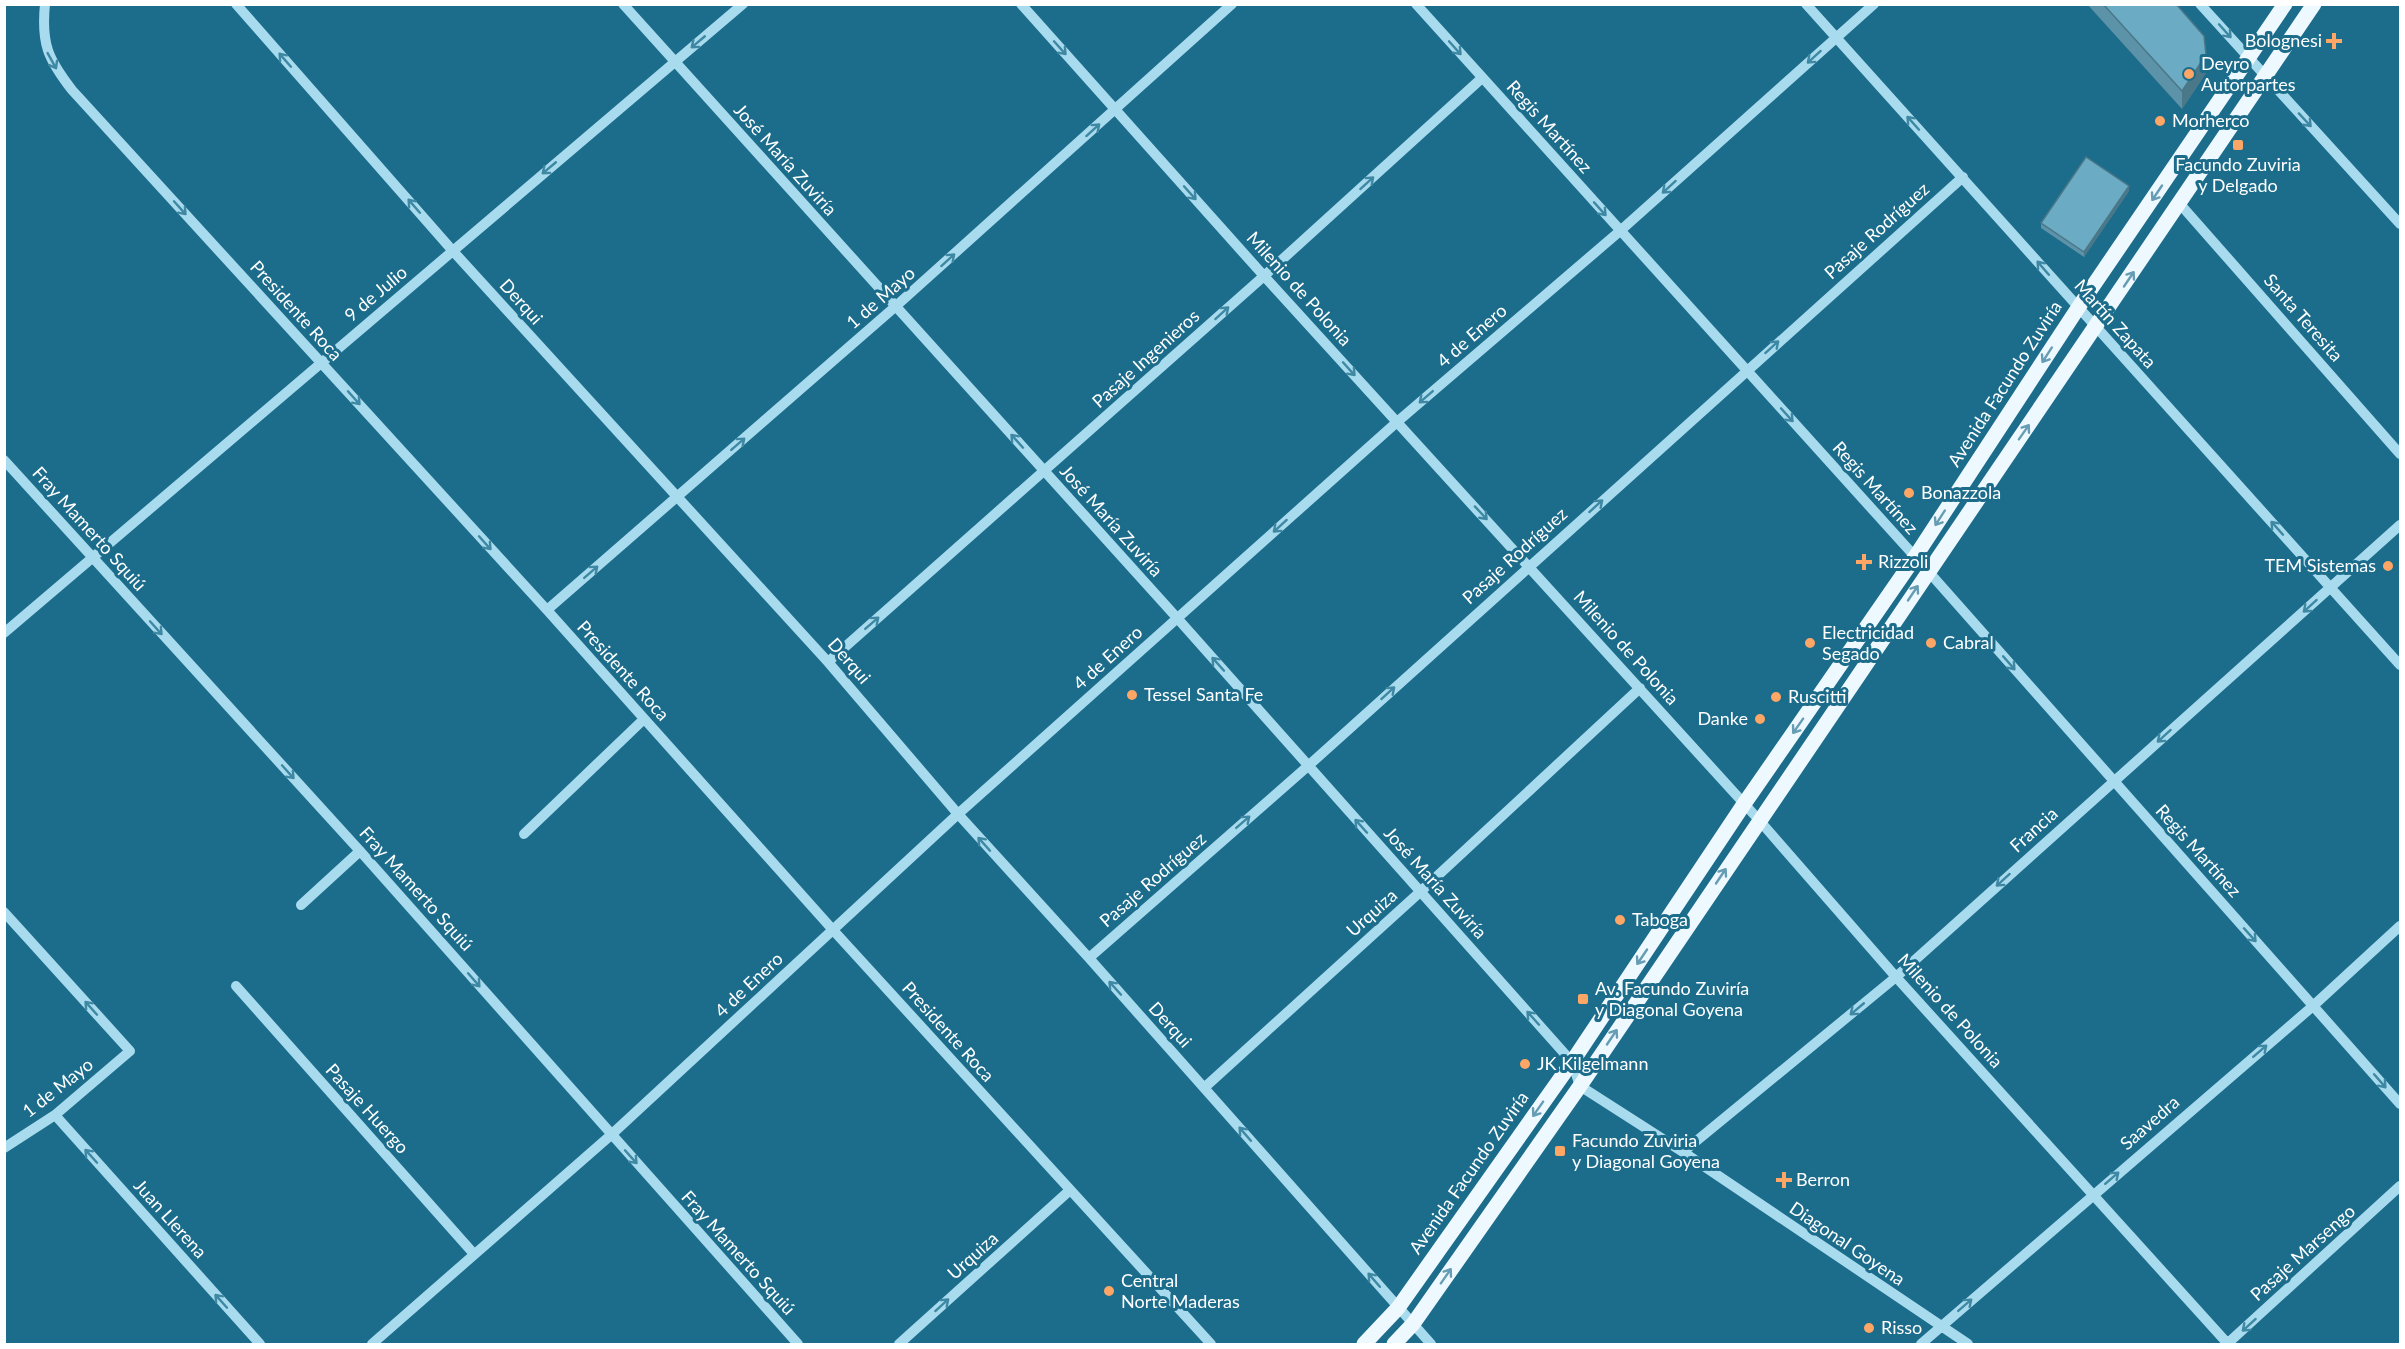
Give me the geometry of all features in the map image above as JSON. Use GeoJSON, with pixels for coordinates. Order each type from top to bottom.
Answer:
{"type":"FeatureCollection","features":[{"type":"Feature","properties":{"kind":"main road","name":"Avenida Facundo Zuviría"},"geometry":{"type":"LineString","coordinates":[[1364,1344],[1398,1308],[1572,1062],[1744,804],[1915,557],[2078,308],[2285,4]]}},
{"type":"Feature","properties":{"kind":"main road"},"geometry":{"type":"LineString","coordinates":[[1394,1344],[1413,1324],[1580,1086],[2314,4]]}},
{"type":"Feature","properties":{"kind":"street","name":"Presidente Roca"},"geometry":{"type":"LineString","coordinates":[[45,4],[43,35],[45,45],[52,63],[62,76],[547,610],[833,930],[1211,1344]]}},
{"type":"Feature","properties":{"kind":"street","name":"José María Zuviría"},"geometry":{"type":"LineString","coordinates":[[623,4],[1178,619],[1572,1062]]}},
{"type":"Feature","properties":{"kind":"street","name":"9 de Julio"},"geometry":{"type":"LineString","coordinates":[[4,633],[743,4]]}},
{"type":"Feature","properties":{"kind":"street","name":"Milenio de Polonia"},"geometry":{"type":"LineString","coordinates":[[1021,4],[1264,276],[1759,820],[2092,1195],[2228,1344]]}},
{"type":"Feature","properties":{"kind":"street","name":"1 de Mayo"},"geometry":{"type":"LineString","coordinates":[[547,610],[896,306],[1232,4]]}},
{"type":"Feature","properties":{"kind":"street","name":"Regis Martínez"},"geometry":{"type":"LineString","coordinates":[[1416,4],[1928,571],[2400,1104]]}},
{"type":"Feature","properties":{"kind":"street","name":"Martín Zapata"},"geometry":{"type":"LineString","coordinates":[[1806,4],[2400,665]]}},
{"type":"Feature","properties":{"kind":"street","name":"4 de Enero"},"geometry":{"type":"LineString","coordinates":[[372,1344],[611,1135],[957,814],[1397,422],[1620,231],[1874,4]]}},
{"type":"Feature","properties":{"kind":"street"},"geometry":{"type":"LineString","coordinates":[[2200,4],[2400,224]]}},
{"type":"Feature","properties":{"kind":"street","name":"Derqui"},"geometry":{"type":"LineString","coordinates":[[241,6],[452,250],[828,662],[957,814],[1089,958],[1431,1344]]}},
{"type":"Feature","properties":{"kind":"street","name":"Pasaje Ingenieros"},"geometry":{"type":"LineString","coordinates":[[828,662],[1264,276],[1482,78]]}},
{"type":"Feature","properties":{"kind":"street","name":"Pasaje Rodríguez"},"geometry":{"type":"LineString","coordinates":[[1089,958],[1308,766],[1963,177]]}},
{"type":"Feature","properties":{"kind":"street","name":"Santa Teresita"},"geometry":{"type":"LineString","coordinates":[[2180,204],[2400,454]]}},
{"type":"Feature","properties":{"kind":"street","name":"Fray Mamerto Squiú"},"geometry":{"type":"LineString","coordinates":[[4,460],[360,851],[798,1344]]}},
{"type":"Feature","properties":{"kind":"street","name":"Francia"},"geometry":{"type":"LineString","coordinates":[[1683,1152],[1896,976],[2400,525]]}},
{"type":"Feature","properties":{"kind":"street","name":"Urquiza"},"geometry":{"type":"LineString","coordinates":[[1203,1088],[1420,892],[1640,688]]}},
{"type":"Feature","properties":{"kind":"street"},"geometry":{"type":"LineString","coordinates":[[524,834],[644,719]]}},
{"type":"Feature","properties":{"kind":"street"},"geometry":{"type":"LineString","coordinates":[[301,905],[360,851]]}},
{"type":"Feature","properties":{"kind":"street","name":"1 de Mayo"},"geometry":{"type":"LineString","coordinates":[[4,912],[130,1051],[55,1115],[4,1148]]}},
{"type":"Feature","properties":{"kind":"street","name":"Saavedra"},"geometry":{"type":"LineString","coordinates":[[1921,1344],[2400,927]]}},
{"type":"Feature","properties":{"kind":"street","name":"Pasaje Huergo"},"geometry":{"type":"LineString","coordinates":[[236,986],[474,1254]]}},
{"type":"Feature","properties":{"kind":"street"},"geometry":{"type":"LineString","coordinates":[[1572,1062],[1580,1086]]}},
{"type":"Feature","properties":{"kind":"street","name":"Diagonal Goyena"},"geometry":{"type":"LineString","coordinates":[[1580,1086],[1683,1152],[1968,1344]]}},
{"type":"Feature","properties":{"kind":"street","name":"Juan Llerena"},"geometry":{"type":"LineString","coordinates":[[55,1115],[260,1344]]}},
{"type":"Feature","properties":{"kind":"street","name":"Pasaje Marsengo"},"geometry":{"type":"LineString","coordinates":[[2228,1344],[2400,1186]]}},
{"type":"Feature","properties":{"kind":"street","name":"Urquiza"},"geometry":{"type":"LineString","coordinates":[[899,1344],[1070,1191]]}},
{"type":"Feature","properties":{"kind":"building"},"geometry":{"type":"Polygon","coordinates":[[[2103,4],[2176,4],[2204,36],[2206,55],[2182,91],[2103,4]]]}},
{"type":"Feature","properties":{"kind":"building"},"geometry":{"type":"Polygon","coordinates":[[[2086,157],[2129,186],[2084,252],[2041,223],[2086,157]]]}},
{"type":"Feature","properties":{"kind":"place","name":"Bolognesi"},"geometry":{"type":"Point","coordinates":[2334,41]}},
{"type":"Feature","properties":{"kind":"place","name":"Deyro Autorpartes"},"geometry":{"type":"Point","coordinates":[2189,74]}},
{"type":"Feature","properties":{"kind":"place","name":"Morherco"},"geometry":{"type":"Point","coordinates":[2160,121]}},
{"type":"Feature","properties":{"kind":"place","name":"Facundo Zuviria y Delgado"},"geometry":{"type":"Point","coordinates":[2238,145]}},
{"type":"Feature","properties":{"kind":"place","name":"Bonazzola"},"geometry":{"type":"Point","coordinates":[1909,493]}},
{"type":"Feature","properties":{"kind":"place","name":"Rizzoli"},"geometry":{"type":"Point","coordinates":[1864,562]}},
{"type":"Feature","properties":{"kind":"place","name":"TEM Sistemas"},"geometry":{"type":"Point","coordinates":[2388,566]}},
{"type":"Feature","properties":{"kind":"place","name":"Electricidad Segado"},"geometry":{"type":"Point","coordinates":[1810,643]}},
{"type":"Feature","properties":{"kind":"place","name":"Cabral"},"geometry":{"type":"Point","coordinates":[1931,643]}},
{"type":"Feature","properties":{"kind":"place","name":"Tessel Santa Fe"},"geometry":{"type":"Point","coordinates":[1132,695]}},
{"type":"Feature","properties":{"kind":"place","name":"Ruscitti"},"geometry":{"type":"Point","coordinates":[1776,697]}},
{"type":"Feature","properties":{"kind":"place","name":"Danke"},"geometry":{"type":"Point","coordinates":[1760,719]}},
{"type":"Feature","properties":{"kind":"place","name":"Taboga"},"geometry":{"type":"Point","coordinates":[1620,920]}},
{"type":"Feature","properties":{"kind":"place","name":"Av. Facundo Zuviría y Diagonal Goyena"},"geometry":{"type":"Point","coordinates":[1583,999]}},
{"type":"Feature","properties":{"kind":"place","name":"JK Kilgelmann"},"geometry":{"type":"Point","coordinates":[1525,1064]}},
{"type":"Feature","properties":{"kind":"place","name":"Facundo Zuviria y Diagonal Goyena"},"geometry":{"type":"Point","coordinates":[1560,1151]}},
{"type":"Feature","properties":{"kind":"place","name":"Berron"},"geometry":{"type":"Point","coordinates":[1784,1180]}},
{"type":"Feature","properties":{"kind":"place","name":"Central Norte Maderas"},"geometry":{"type":"Point","coordinates":[1109,1291]}},
{"type":"Feature","properties":{"kind":"place","name":"Risso"},"geometry":{"type":"Point","coordinates":[1869,1328]}}]}
